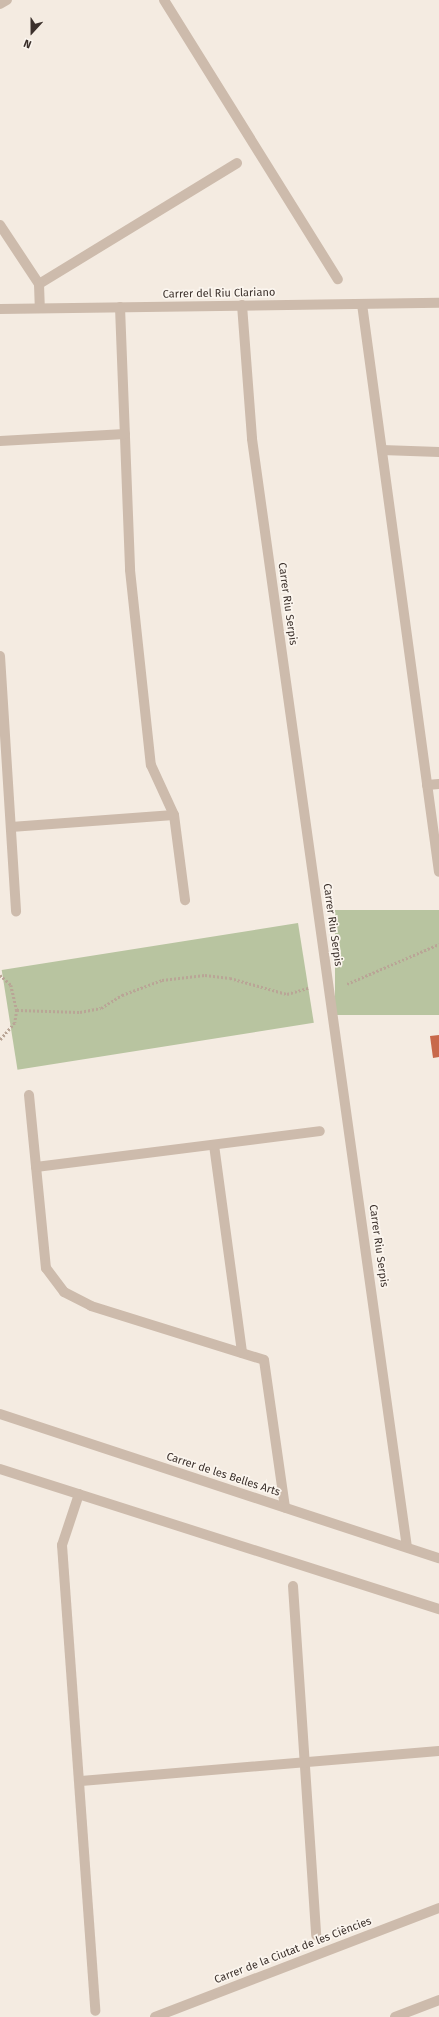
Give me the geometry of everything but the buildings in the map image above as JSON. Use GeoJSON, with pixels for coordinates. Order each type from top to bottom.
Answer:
{"type":"FeatureCollection","features":[{"type":"Feature","properties":{"kind":"street"},"geometry":{"type":"LineString","coordinates":[[0,4],[7,0]]}},
{"type":"Feature","properties":{"kind":"street"},"geometry":{"type":"LineString","coordinates":[[164,0],[338,279]]}},
{"type":"Feature","properties":{"kind":"street"},"geometry":{"type":"LineString","coordinates":[[39,284],[237,163]]}},
{"type":"Feature","properties":{"kind":"street"},"geometry":{"type":"LineString","coordinates":[[0,226],[39,284],[40,308]]}},
{"type":"Feature","properties":{"kind":"street","name":"Carrer del Riu Clariano"},"geometry":{"type":"LineString","coordinates":[[0,309],[439,302]]}},
{"type":"Feature","properties":{"kind":"street"},"geometry":{"type":"LineString","coordinates":[[362,304],[439,872]]}},
{"type":"Feature","properties":{"kind":"street","name":"Carrer Riu Serpis"},"geometry":{"type":"LineString","coordinates":[[242,305],[252,439],[407,1547]]}},
{"type":"Feature","properties":{"kind":"street"},"geometry":{"type":"LineString","coordinates":[[120,307],[130,570],[151,765],[174,815],[185,900]]}},
{"type":"Feature","properties":{"kind":"street"},"geometry":{"type":"LineString","coordinates":[[0,441],[125,434]]}},
{"type":"Feature","properties":{"kind":"street"},"geometry":{"type":"LineString","coordinates":[[382,450],[439,452]]}},
{"type":"Feature","properties":{"kind":"street"},"geometry":{"type":"LineString","coordinates":[[0,656],[16,912]]}},
{"type":"Feature","properties":{"kind":"street"},"geometry":{"type":"LineString","coordinates":[[427,785],[439,784]]}},
{"type":"Feature","properties":{"kind":"street"},"geometry":{"type":"LineString","coordinates":[[11,827],[174,815]]}},
{"type":"Feature","properties":{"kind":"street"},"geometry":{"type":"LineString","coordinates":[[29,1095],[46,1268],[64,1292],[91,1306],[264,1360],[285,1508]]}},
{"type":"Feature","properties":{"kind":"street"},"geometry":{"type":"LineString","coordinates":[[36,1167],[320,1131]]}},
{"type":"Feature","properties":{"kind":"street"},"geometry":{"type":"LineString","coordinates":[[214,1145],[242,1354]]}},
{"type":"Feature","properties":{"kind":"street","name":"Carrer de les Belles Arts"},"geometry":{"type":"LineString","coordinates":[[0,1414],[439,1558]]}},
{"type":"Feature","properties":{"kind":"street"},"geometry":{"type":"LineString","coordinates":[[0,1469],[439,1609]]}},
{"type":"Feature","properties":{"kind":"street"},"geometry":{"type":"LineString","coordinates":[[79,1494],[62,1545],[81,1781],[95,2011]]}},
{"type":"Feature","properties":{"kind":"street"},"geometry":{"type":"LineString","coordinates":[[293,1586],[316,1935]]}},
{"type":"Feature","properties":{"kind":"street"},"geometry":{"type":"LineString","coordinates":[[81,1781],[439,1751]]}},
{"type":"Feature","properties":{"kind":"street","name":"Carrer de la Ciutat de les Ciències"},"geometry":{"type":"LineString","coordinates":[[155,2017],[439,1908]]}},
{"type":"Feature","properties":{"kind":"street"},"geometry":{"type":"LineString","coordinates":[[399,2016],[439,2000]]}},
{"type":"Feature","properties":{"kind":"path"},"geometry":{"type":"LineString","coordinates":[[343,986],[439,944]]}},
{"type":"Feature","properties":{"kind":"path"},"geometry":{"type":"LineString","coordinates":[[0,975],[11,985],[17,1010],[14,1023],[0,1040]]}},
{"type":"Feature","properties":{"kind":"path"},"geometry":{"type":"LineString","coordinates":[[17,1010],[80,1012],[101,1008],[122,995],[162,980],[205,975],[230,978],[287,994],[308,988]]}},
{"type":"Feature","properties":{"kind":"green space"},"geometry":{"type":"Polygon","coordinates":[[[335,910],[439,910],[439,1015],[335,1015],[335,910]]]}},
{"type":"Feature","properties":{"kind":"green space"},"geometry":{"type":"Polygon","coordinates":[[[298,923],[314,1023],[17,1070],[2,970],[298,923]]]}}]}
